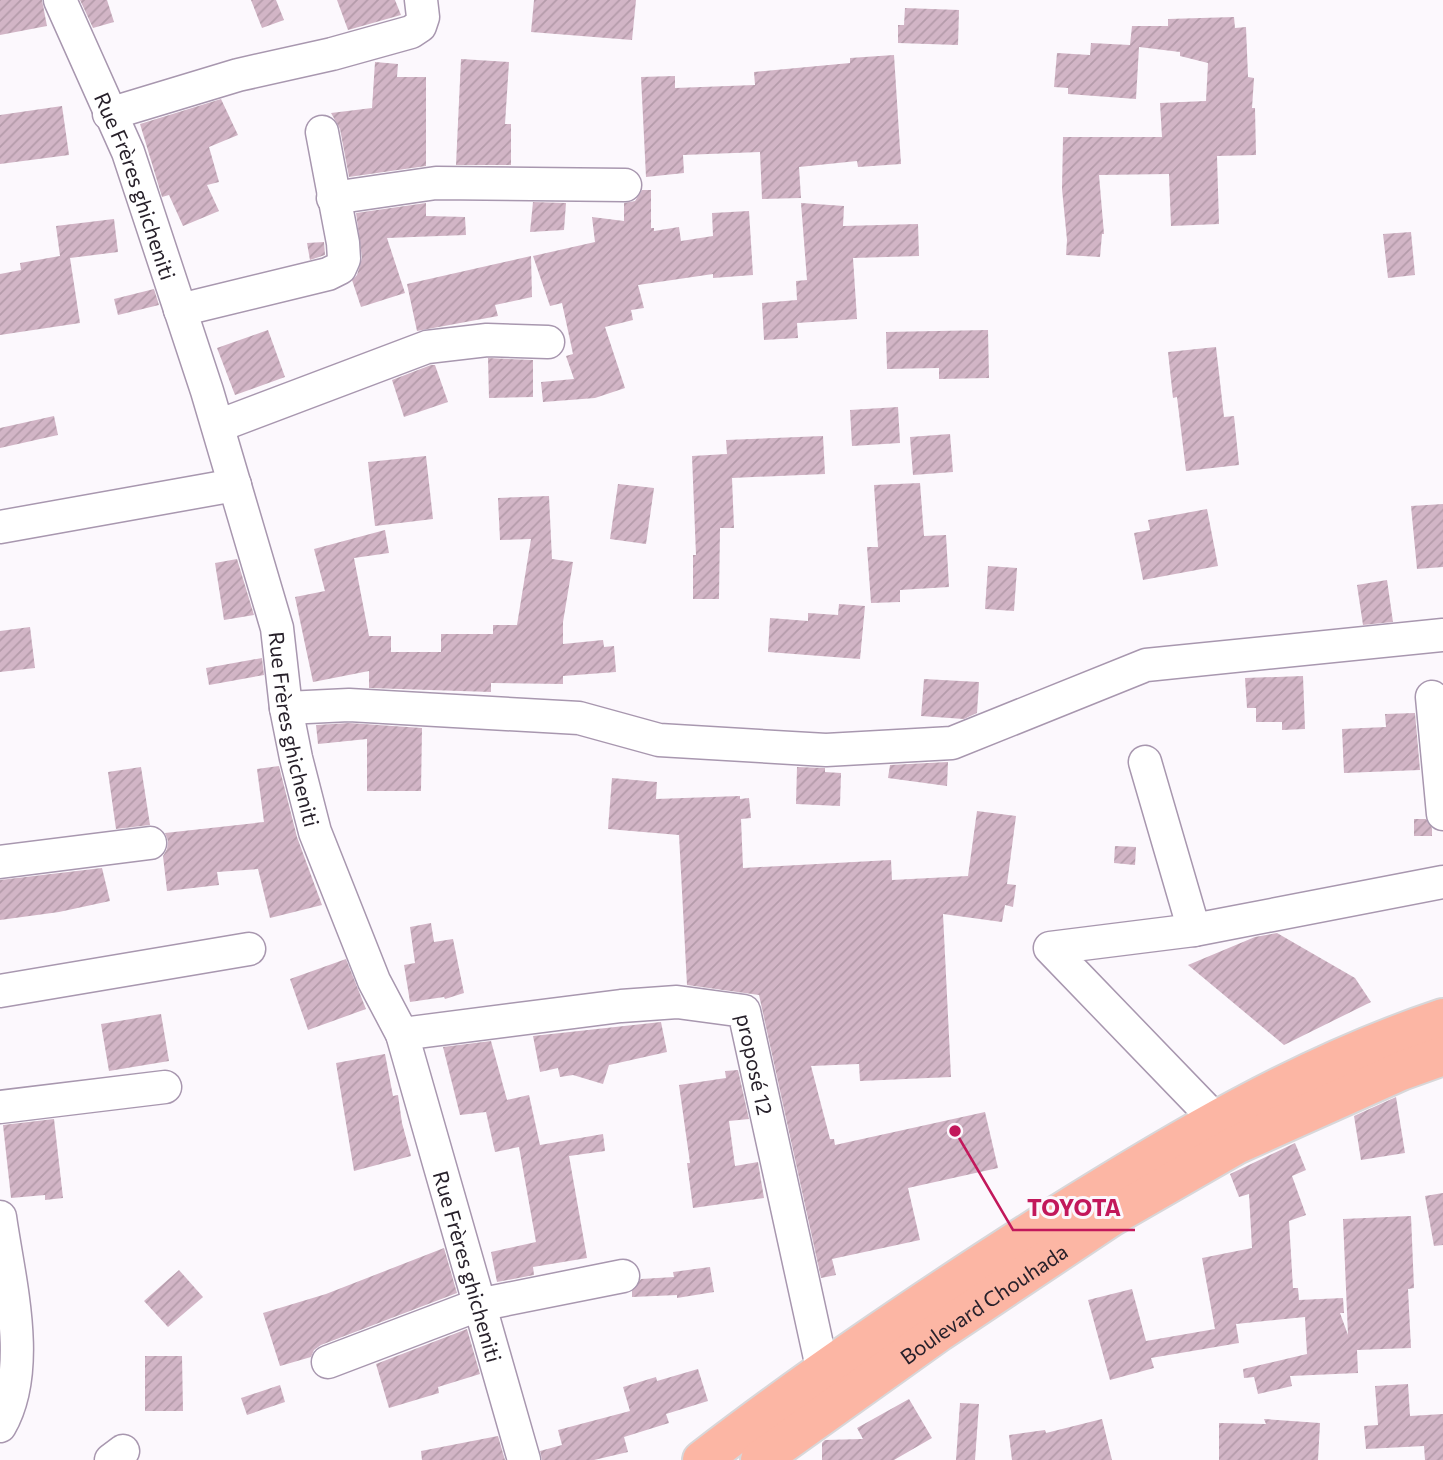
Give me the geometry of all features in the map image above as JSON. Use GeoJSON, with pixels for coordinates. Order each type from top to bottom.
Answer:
{"type":"FeatureCollection","features":[{"type":"Feature","properties":{"kind":"highway"},"geometry":{"type":"LineString","coordinates":[[702,1460],[823,1372],[996,1253],[1178,1139],[1275,1088],[1391,1035],[1443,1018]]}},
{"type":"Feature","properties":{"kind":"highway","name":"Boulevard Chouhada"},"geometry":{"type":"LineString","coordinates":[[760,1460],[939,1332],[1111,1217],[1236,1145],[1401,1071],[1443,1056]]}},
{"type":"Feature","properties":{"kind":"street","name":"Rue Frères ghicheniti"},"geometry":{"type":"LineString","coordinates":[[60,0],[128,152],[218,426],[277,628],[286,708],[315,832],[374,981],[402,1034],[524,1460]]}},
{"type":"Feature","properties":{"kind":"street"},"geometry":{"type":"LineString","coordinates":[[109,114],[238,75],[411,32],[420,26],[423,17],[421,0]]}},
{"type":"Feature","properties":{"kind":"street"},"geometry":{"type":"LineString","coordinates":[[180,310],[328,274],[340,268],[344,260],[343,243],[322,132]]}},
{"type":"Feature","properties":{"kind":"street"},"geometry":{"type":"LineString","coordinates":[[333,198],[436,183],[625,184]]}},
{"type":"Feature","properties":{"kind":"street"},"geometry":{"type":"LineString","coordinates":[[218,426],[427,347],[487,340],[548,342]]}},
{"type":"Feature","properties":{"kind":"street"},"geometry":{"type":"LineString","coordinates":[[0,527],[235,485]]}},
{"type":"Feature","properties":{"kind":"street"},"geometry":{"type":"LineString","coordinates":[[286,708],[349,705],[579,718],[659,740],[812,749],[952,743],[1146,665],[1443,635]]}},
{"type":"Feature","properties":{"kind":"street"},"geometry":{"type":"LineString","coordinates":[[1432,697],[1443,814]]}},
{"type":"Feature","properties":{"kind":"street"},"geometry":{"type":"LineString","coordinates":[[1145,762],[1194,930]]}},
{"type":"Feature","properties":{"kind":"street"},"geometry":{"type":"LineString","coordinates":[[0,862],[150,843]]}},
{"type":"Feature","properties":{"kind":"street"},"geometry":{"type":"LineString","coordinates":[[1216,1119],[1050,948],[1194,930],[1443,882]]}},
{"type":"Feature","properties":{"kind":"street"},"geometry":{"type":"LineString","coordinates":[[0,991],[249,949]]}},
{"type":"Feature","properties":{"kind":"street","name":"proposé 12"},"geometry":{"type":"LineString","coordinates":[[402,1034],[621,1006],[677,1002],[744,1011],[823,1372]]}},
{"type":"Feature","properties":{"kind":"street"},"geometry":{"type":"LineString","coordinates":[[0,1107],[165,1087]]}},
{"type":"Feature","properties":{"kind":"street"},"geometry":{"type":"LineString","coordinates":[[0,1217],[18,1347],[14,1388],[0,1426]]}},
{"type":"Feature","properties":{"kind":"street"},"geometry":{"type":"LineString","coordinates":[[328,1362],[478,1305],[623,1276]]}},
{"type":"Feature","properties":{"kind":"building"},"geometry":{"type":"Polygon","coordinates":[[[0,0],[42,0],[47,26],[0,35],[0,0]]]}},
{"type":"Feature","properties":{"kind":"building"},"geometry":{"type":"Polygon","coordinates":[[[80,0],[107,0],[114,22],[93,28],[80,0]]]}},
{"type":"Feature","properties":{"kind":"building"},"geometry":{"type":"Polygon","coordinates":[[[251,0],[276,0],[284,20],[262,28],[251,0]]]}},
{"type":"Feature","properties":{"kind":"building"},"geometry":{"type":"Polygon","coordinates":[[[337,0],[395,0],[401,15],[348,30],[337,0]]]}},
{"type":"Feature","properties":{"kind":"building"},"geometry":{"type":"Polygon","coordinates":[[[534,0],[636,0],[632,40],[531,32],[534,0]]]}},
{"type":"Feature","properties":{"kind":"building"},"geometry":{"type":"Polygon","coordinates":[[[905,8],[959,10],[958,45],[898,43],[898,25],[904,25],[905,8]]]}},
{"type":"Feature","properties":{"kind":"building"},"geometry":{"type":"Polygon","coordinates":[[[1234,17],[1235,28],[1246,27],[1248,77],[1254,78],[1252,108],[1255,108],[1256,155],[1217,156],[1219,224],[1171,226],[1169,174],[1099,175],[1104,234],[1100,257],[1066,255],[1062,189],[1063,137],[1162,137],[1160,103],[1206,101],[1208,63],[1180,56],[1180,52],[1139,47],[1136,99],[1068,94],[1068,88],[1054,87],[1057,53],[1090,55],[1091,43],[1130,45],[1132,26],[1168,26],[1168,19],[1234,17]]]}},
{"type":"Feature","properties":{"kind":"building"},"geometry":{"type":"Polygon","coordinates":[[[894,55],[901,164],[858,167],[857,161],[799,167],[801,198],[762,199],[760,152],[683,155],[684,173],[646,177],[641,77],[675,76],[675,88],[755,85],[754,72],[850,63],[850,58],[894,55]]]}},
{"type":"Feature","properties":{"kind":"building"},"geometry":{"type":"Polygon","coordinates":[[[461,59],[509,62],[505,124],[511,124],[511,165],[456,165],[461,59]]]}},
{"type":"Feature","properties":{"kind":"building"},"geometry":{"type":"Polygon","coordinates":[[[375,62],[398,64],[397,77],[426,77],[426,166],[349,177],[340,129],[331,113],[372,108],[375,62]]]}},
{"type":"Feature","properties":{"kind":"building"},"geometry":{"type":"Polygon","coordinates":[[[221,99],[238,135],[209,147],[219,182],[207,185],[219,211],[183,226],[169,195],[162,197],[140,124],[221,99]]]}},
{"type":"Feature","properties":{"kind":"building"},"geometry":{"type":"Polygon","coordinates":[[[62,106],[69,155],[0,164],[0,115],[62,106]]]}},
{"type":"Feature","properties":{"kind":"building"},"geometry":{"type":"Polygon","coordinates":[[[642,190],[651,190],[651,228],[654,228],[654,231],[679,227],[681,241],[713,236],[712,213],[749,211],[753,275],[713,278],[713,274],[638,285],[644,308],[631,310],[633,320],[605,327],[625,388],[595,398],[543,402],[541,382],[574,379],[566,356],[573,354],[562,303],[550,306],[533,256],[595,242],[592,217],[624,221],[624,203],[635,201],[642,190]]]}},
{"type":"Feature","properties":{"kind":"building"},"geometry":{"type":"Polygon","coordinates":[[[533,202],[566,203],[564,230],[530,232],[533,202]]]}},
{"type":"Feature","properties":{"kind":"building"},"geometry":{"type":"Polygon","coordinates":[[[426,203],[426,216],[465,217],[466,235],[387,238],[405,293],[361,307],[352,280],[357,275],[362,258],[356,213],[426,203]]]}},
{"type":"Feature","properties":{"kind":"building"},"geometry":{"type":"Polygon","coordinates":[[[801,203],[844,206],[843,226],[918,224],[919,256],[853,258],[857,319],[797,323],[798,338],[764,340],[762,303],[797,300],[796,281],[807,280],[801,203]]]}},
{"type":"Feature","properties":{"kind":"building"},"geometry":{"type":"Polygon","coordinates":[[[114,219],[118,252],[70,258],[80,323],[0,335],[0,274],[21,270],[20,263],[60,256],[56,226],[114,219]]]}},
{"type":"Feature","properties":{"kind":"building"},"geometry":{"type":"Polygon","coordinates":[[[1411,232],[1415,275],[1388,278],[1383,234],[1411,232]]]}},
{"type":"Feature","properties":{"kind":"building"},"geometry":{"type":"Polygon","coordinates":[[[324,242],[325,255],[310,260],[307,243],[324,242]]]}},
{"type":"Feature","properties":{"kind":"building"},"geometry":{"type":"Polygon","coordinates":[[[531,256],[532,297],[495,305],[498,316],[417,331],[407,284],[531,256]]]}},
{"type":"Feature","properties":{"kind":"building"},"geometry":{"type":"Polygon","coordinates":[[[154,289],[159,305],[118,315],[114,299],[154,289]]]}},
{"type":"Feature","properties":{"kind":"building"},"geometry":{"type":"Polygon","coordinates":[[[268,330],[285,377],[235,395],[217,348],[268,330]]]}},
{"type":"Feature","properties":{"kind":"building"},"geometry":{"type":"Polygon","coordinates":[[[988,330],[989,378],[939,379],[939,368],[887,369],[886,332],[988,330]]]}},
{"type":"Feature","properties":{"kind":"building"},"geometry":{"type":"Polygon","coordinates":[[[1216,347],[1224,417],[1234,416],[1239,465],[1186,471],[1177,397],[1173,398],[1168,352],[1216,347]]]}},
{"type":"Feature","properties":{"kind":"building"},"geometry":{"type":"Polygon","coordinates":[[[488,358],[533,360],[533,397],[489,398],[488,358]]]}},
{"type":"Feature","properties":{"kind":"building"},"geometry":{"type":"Polygon","coordinates":[[[435,365],[448,402],[404,417],[392,380],[435,365]]]}},
{"type":"Feature","properties":{"kind":"building"},"geometry":{"type":"Polygon","coordinates":[[[898,407],[900,443],[852,446],[850,410],[898,407]]]}},
{"type":"Feature","properties":{"kind":"building"},"geometry":{"type":"Polygon","coordinates":[[[54,416],[58,435],[0,448],[0,428],[54,416]]]}},
{"type":"Feature","properties":{"kind":"building"},"geometry":{"type":"Polygon","coordinates":[[[950,434],[953,472],[913,475],[910,437],[950,434]]]}},
{"type":"Feature","properties":{"kind":"building"},"geometry":{"type":"Polygon","coordinates":[[[823,436],[825,474],[732,478],[734,528],[720,528],[719,599],[693,599],[693,555],[696,555],[692,456],[727,454],[726,440],[823,436]]]}},
{"type":"Feature","properties":{"kind":"building"},"geometry":{"type":"Polygon","coordinates":[[[426,456],[433,519],[375,526],[368,462],[426,456]]]}},
{"type":"Feature","properties":{"kind":"building"},"geometry":{"type":"Polygon","coordinates":[[[920,483],[924,536],[946,535],[949,587],[900,590],[900,602],[871,603],[867,547],[878,547],[874,485],[920,483]]]}},
{"type":"Feature","properties":{"kind":"building"},"geometry":{"type":"Polygon","coordinates":[[[618,484],[654,488],[646,544],[610,539],[618,484]]]}},
{"type":"Feature","properties":{"kind":"building"},"geometry":{"type":"Polygon","coordinates":[[[549,496],[552,559],[573,562],[563,622],[563,644],[603,640],[604,647],[614,646],[616,672],[563,676],[563,684],[491,683],[491,692],[369,688],[369,671],[313,682],[295,597],[325,591],[314,549],[385,530],[389,553],[354,558],[369,636],[391,636],[391,652],[441,652],[441,634],[493,634],[493,625],[517,625],[531,539],[500,540],[498,498],[549,496]]]}},
{"type":"Feature","properties":{"kind":"building"},"geometry":{"type":"Polygon","coordinates":[[[1443,504],[1443,567],[1417,569],[1411,506],[1443,504]]]}},
{"type":"Feature","properties":{"kind":"building"},"geometry":{"type":"Polygon","coordinates":[[[1207,509],[1218,566],[1143,580],[1134,533],[1150,530],[1148,520],[1207,509]]]}},
{"type":"Feature","properties":{"kind":"building"},"geometry":{"type":"Polygon","coordinates":[[[237,559],[254,615],[224,620],[215,563],[237,559]]]}},
{"type":"Feature","properties":{"kind":"building"},"geometry":{"type":"Polygon","coordinates":[[[988,566],[1017,568],[1014,611],[985,609],[988,566]]]}},
{"type":"Feature","properties":{"kind":"building"},"geometry":{"type":"Polygon","coordinates":[[[1387,580],[1393,622],[1363,625],[1357,585],[1387,580]]]}},
{"type":"Feature","properties":{"kind":"building"},"geometry":{"type":"Polygon","coordinates":[[[839,604],[865,606],[860,659],[768,652],[770,618],[808,621],[808,613],[838,615],[839,604]]]}},
{"type":"Feature","properties":{"kind":"building"},"geometry":{"type":"Polygon","coordinates":[[[30,627],[35,668],[0,672],[0,631],[30,627]]]}},
{"type":"Feature","properties":{"kind":"building"},"geometry":{"type":"Polygon","coordinates":[[[262,658],[264,675],[209,685],[206,668],[262,658]]]}},
{"type":"Feature","properties":{"kind":"building"},"geometry":{"type":"Polygon","coordinates":[[[1303,676],[1305,729],[1282,730],[1282,722],[1256,722],[1256,708],[1247,708],[1245,678],[1303,676]]]}},
{"type":"Feature","properties":{"kind":"building"},"geometry":{"type":"Polygon","coordinates":[[[924,679],[979,682],[977,713],[964,719],[921,716],[924,679]]]}},
{"type":"Feature","properties":{"kind":"building"},"geometry":{"type":"Polygon","coordinates":[[[1415,713],[1420,770],[1344,773],[1342,729],[1386,727],[1385,714],[1415,713]]]}},
{"type":"Feature","properties":{"kind":"building"},"geometry":{"type":"Polygon","coordinates":[[[349,723],[422,728],[421,791],[367,791],[367,739],[318,744],[316,725],[349,723]]]}},
{"type":"Feature","properties":{"kind":"building"},"geometry":{"type":"Polygon","coordinates":[[[948,762],[947,786],[888,778],[890,765],[948,762]]]}},
{"type":"Feature","properties":{"kind":"building"},"geometry":{"type":"Polygon","coordinates":[[[279,766],[297,837],[322,905],[270,918],[258,869],[217,872],[219,885],[167,891],[163,856],[168,841],[165,833],[264,822],[257,769],[279,766]]]}},
{"type":"Feature","properties":{"kind":"building"},"geometry":{"type":"Polygon","coordinates":[[[141,767],[150,825],[116,829],[108,772],[141,767]]]}},
{"type":"Feature","properties":{"kind":"building"},"geometry":{"type":"Polygon","coordinates":[[[797,767],[825,768],[825,772],[841,773],[840,806],[796,804],[797,767]]]}},
{"type":"Feature","properties":{"kind":"building"},"geometry":{"type":"Polygon","coordinates":[[[612,778],[657,782],[656,799],[749,798],[751,818],[741,819],[743,868],[891,860],[892,880],[968,876],[977,811],[1016,816],[1007,884],[1016,885],[1013,907],[1005,905],[1002,922],[943,914],[951,1077],[860,1081],[859,1064],[811,1066],[830,1139],[834,1139],[835,1145],[985,1112],[998,1168],[908,1188],[920,1240],[832,1259],[836,1275],[821,1278],[759,995],[687,985],[679,835],[608,829],[612,778]]]}},
{"type":"Feature","properties":{"kind":"building"},"geometry":{"type":"Polygon","coordinates":[[[1414,819],[1426,819],[1432,828],[1432,836],[1414,836],[1414,819]]]}},
{"type":"Feature","properties":{"kind":"building"},"geometry":{"type":"Polygon","coordinates":[[[1115,846],[1136,847],[1135,865],[1114,863],[1115,846]]]}},
{"type":"Feature","properties":{"kind":"building"},"geometry":{"type":"Polygon","coordinates":[[[102,868],[110,901],[59,912],[0,920],[0,880],[102,868]]]}},
{"type":"Feature","properties":{"kind":"building"},"geometry":{"type":"Polygon","coordinates":[[[431,923],[434,942],[453,939],[464,993],[445,999],[410,1002],[404,965],[415,963],[410,927],[431,923]]]}},
{"type":"Feature","properties":{"kind":"building"},"geometry":{"type":"Polygon","coordinates":[[[1277,933],[1355,978],[1371,1002],[1284,1045],[1188,965],[1255,937],[1277,933]]]}},
{"type":"Feature","properties":{"kind":"building"},"geometry":{"type":"Polygon","coordinates":[[[346,959],[366,1009],[308,1030],[290,979],[346,959]]]}},
{"type":"Feature","properties":{"kind":"building"},"geometry":{"type":"Polygon","coordinates":[[[161,1014],[169,1061],[109,1071],[101,1024],[161,1014]]]}},
{"type":"Feature","properties":{"kind":"building"},"geometry":{"type":"Polygon","coordinates":[[[661,1022],[667,1052],[609,1065],[603,1084],[573,1075],[560,1077],[558,1068],[540,1072],[533,1036],[661,1022]]]}},
{"type":"Feature","properties":{"kind":"building"},"geometry":{"type":"Polygon","coordinates":[[[491,1041],[507,1100],[529,1095],[540,1145],[603,1134],[605,1151],[569,1156],[587,1258],[533,1267],[534,1275],[497,1282],[491,1252],[536,1242],[519,1147],[495,1152],[486,1112],[460,1115],[443,1047],[491,1041]]]}},
{"type":"Feature","properties":{"kind":"building"},"geometry":{"type":"Polygon","coordinates":[[[385,1054],[393,1096],[398,1095],[411,1156],[354,1171],[336,1063],[385,1054]]]}},
{"type":"Feature","properties":{"kind":"building"},"geometry":{"type":"Polygon","coordinates":[[[738,1070],[749,1119],[729,1121],[735,1166],[758,1162],[764,1198],[693,1208],[687,1163],[690,1163],[679,1085],[726,1078],[725,1071],[738,1070]]]}},
{"type":"Feature","properties":{"kind":"building"},"geometry":{"type":"Polygon","coordinates":[[[1396,1097],[1405,1153],[1361,1160],[1354,1116],[1396,1097]]]}},
{"type":"Feature","properties":{"kind":"building"},"geometry":{"type":"Polygon","coordinates":[[[54,1119],[63,1198],[45,1200],[45,1195],[11,1198],[3,1125],[54,1119]]]}},
{"type":"Feature","properties":{"kind":"building"},"geometry":{"type":"Polygon","coordinates":[[[1295,1143],[1306,1170],[1292,1176],[1306,1215],[1289,1221],[1293,1288],[1298,1288],[1299,1300],[1343,1298],[1344,1313],[1340,1313],[1348,1335],[1343,1219],[1411,1216],[1414,1288],[1408,1289],[1411,1348],[1357,1350],[1358,1373],[1290,1376],[1292,1386],[1258,1394],[1254,1377],[1244,1378],[1243,1369],[1307,1354],[1305,1317],[1236,1324],[1239,1343],[1151,1358],[1154,1368],[1110,1380],[1088,1300],[1132,1289],[1146,1341],[1215,1329],[1202,1258],[1252,1248],[1249,1194],[1239,1197],[1230,1174],[1295,1143]]]}},
{"type":"Feature","properties":{"kind":"building"},"geometry":{"type":"Polygon","coordinates":[[[1443,1193],[1443,1245],[1434,1246],[1425,1196],[1443,1193]]]}},
{"type":"Feature","properties":{"kind":"building"},"geometry":{"type":"Polygon","coordinates":[[[444,1248],[457,1293],[321,1345],[314,1350],[311,1357],[280,1366],[263,1313],[326,1294],[444,1248]]]}},
{"type":"Feature","properties":{"kind":"building"},"geometry":{"type":"Polygon","coordinates":[[[710,1267],[714,1292],[677,1298],[677,1295],[632,1297],[632,1291],[641,1279],[674,1277],[673,1272],[710,1267]]]}},
{"type":"Feature","properties":{"kind":"building"},"geometry":{"type":"Polygon","coordinates":[[[179,1270],[203,1297],[168,1327],[144,1301],[179,1270]]]}},
{"type":"Feature","properties":{"kind":"building"},"geometry":{"type":"Polygon","coordinates":[[[467,1329],[480,1374],[438,1387],[439,1393],[389,1408],[376,1364],[467,1329]]]}},
{"type":"Feature","properties":{"kind":"building"},"geometry":{"type":"Polygon","coordinates":[[[145,1356],[182,1356],[183,1411],[145,1411],[145,1356]]]}},
{"type":"Feature","properties":{"kind":"building"},"geometry":{"type":"Polygon","coordinates":[[[698,1369],[708,1401],[666,1414],[669,1423],[624,1437],[628,1452],[594,1460],[542,1460],[540,1451],[562,1445],[558,1430],[630,1411],[623,1387],[656,1377],[657,1381],[698,1369]]]}},
{"type":"Feature","properties":{"kind":"building"},"geometry":{"type":"Polygon","coordinates":[[[1408,1384],[1410,1416],[1443,1414],[1443,1460],[1425,1460],[1424,1446],[1366,1449],[1364,1426],[1378,1425],[1375,1386],[1408,1384]]]}},
{"type":"Feature","properties":{"kind":"building"},"geometry":{"type":"Polygon","coordinates":[[[280,1385],[285,1402],[247,1415],[241,1398],[280,1385]]]}},
{"type":"Feature","properties":{"kind":"building"},"geometry":{"type":"Polygon","coordinates":[[[909,1399],[932,1438],[894,1460],[822,1460],[822,1443],[825,1440],[863,1439],[857,1428],[909,1399]]]}},
{"type":"Feature","properties":{"kind":"building"},"geometry":{"type":"Polygon","coordinates":[[[960,1403],[979,1404],[975,1460],[956,1460],[960,1403]]]}},
{"type":"Feature","properties":{"kind":"building"},"geometry":{"type":"Polygon","coordinates":[[[1102,1419],[1112,1460],[1012,1460],[1009,1435],[1045,1430],[1046,1433],[1102,1419]]]}},
{"type":"Feature","properties":{"kind":"building"},"geometry":{"type":"Polygon","coordinates":[[[1264,1419],[1320,1423],[1318,1460],[1219,1460],[1219,1423],[1266,1424],[1264,1419]]]}},
{"type":"Feature","properties":{"kind":"building"},"geometry":{"type":"Polygon","coordinates":[[[498,1436],[505,1460],[422,1460],[421,1451],[498,1436]]]}},
{"type":"Feature","properties":{"kind":"place","name":"TOYOTA"},"geometry":{"type":"Point","coordinates":[955,1131]}}]}
